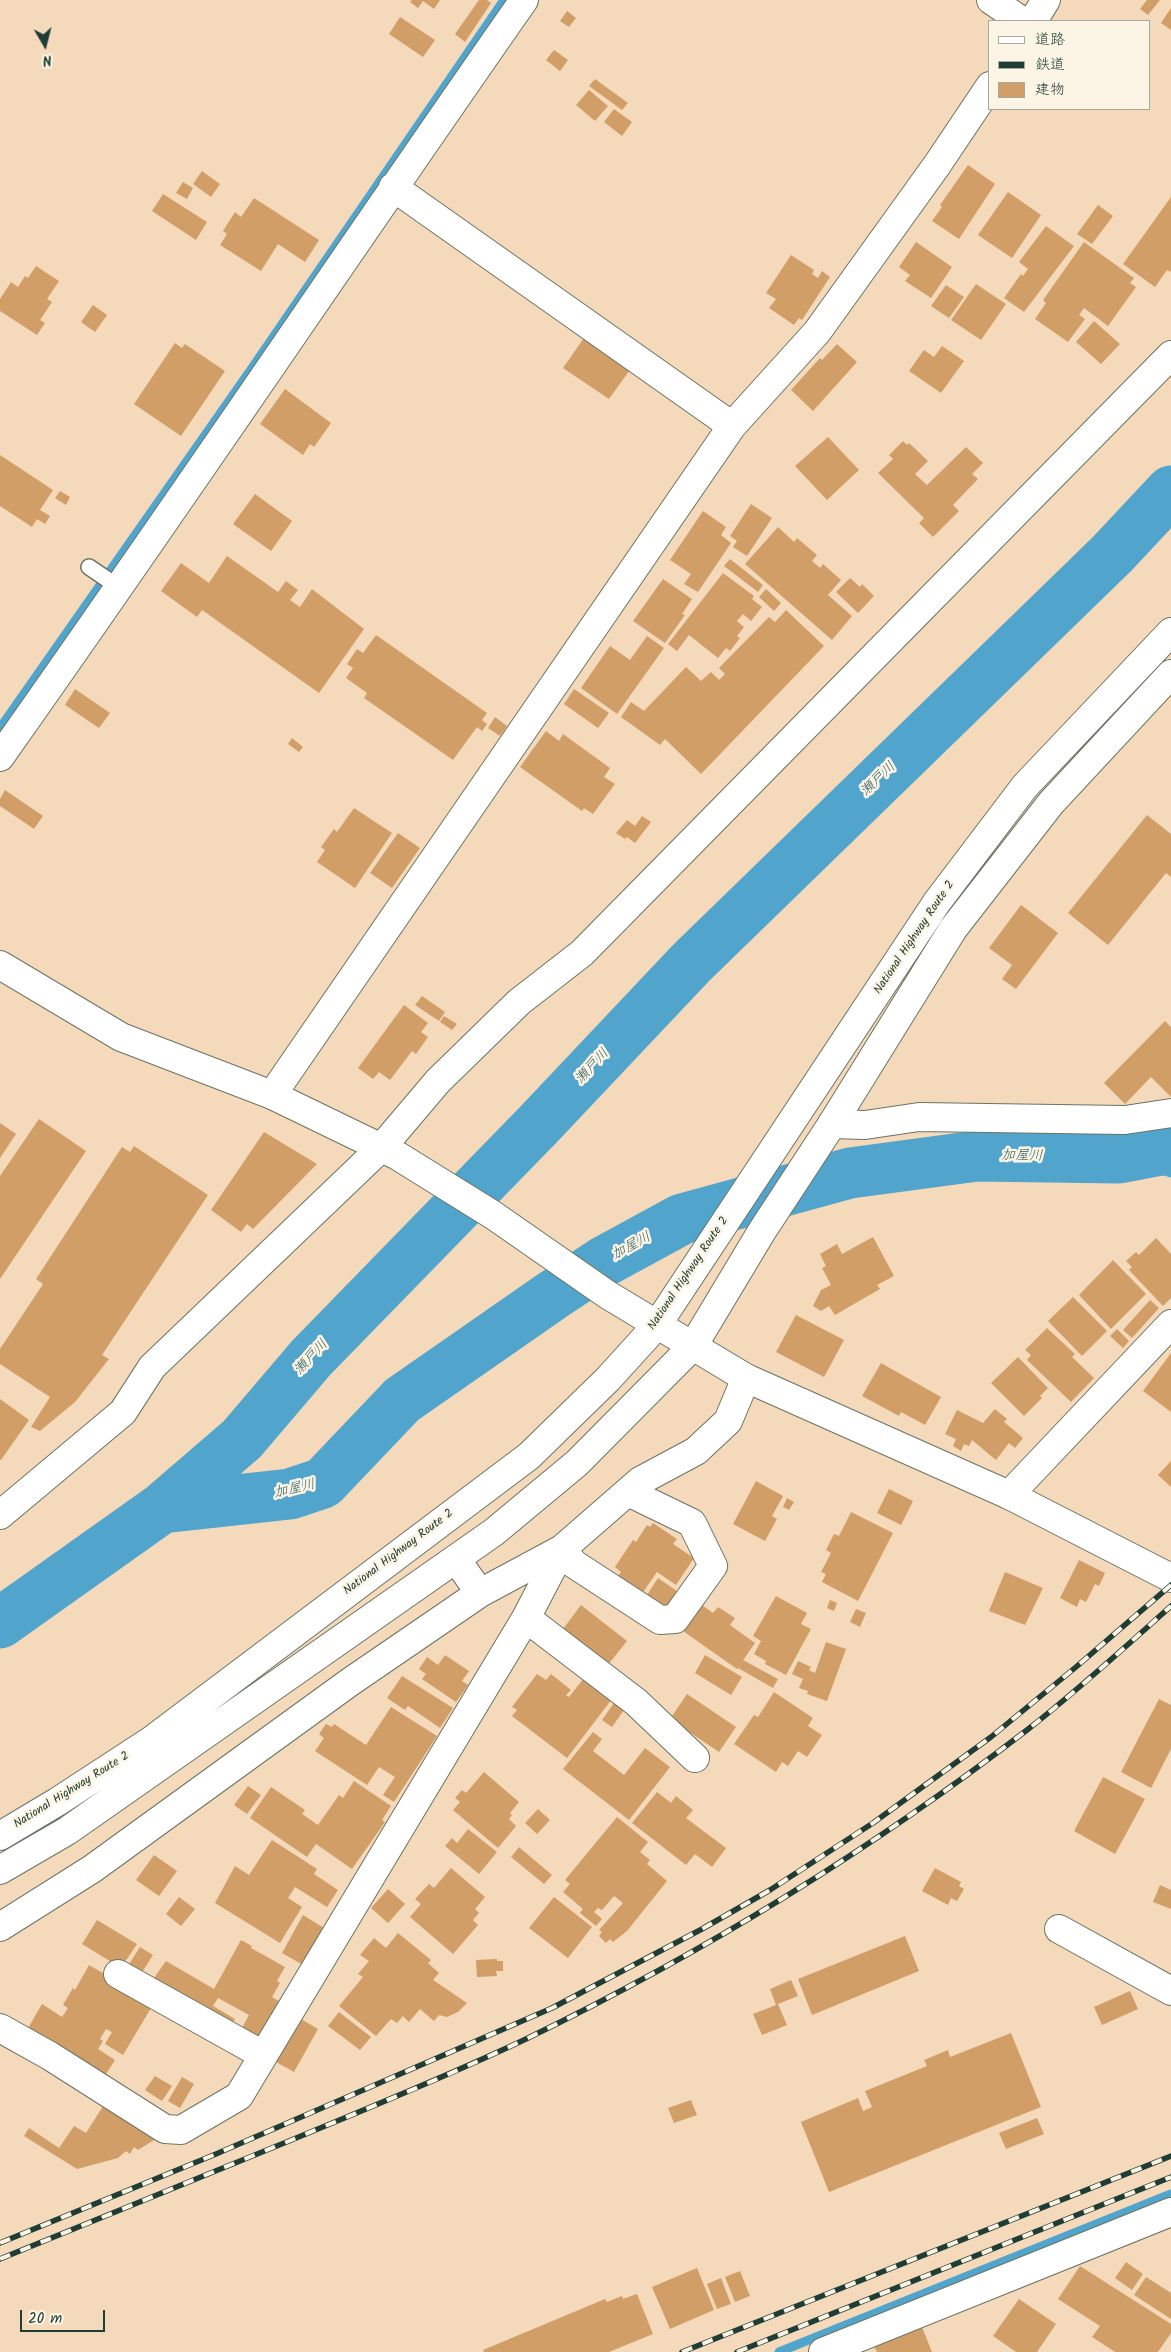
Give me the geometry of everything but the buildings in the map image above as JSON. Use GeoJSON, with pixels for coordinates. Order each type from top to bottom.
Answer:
{"type":"FeatureCollection","features":[{"type":"Feature","properties":{"kind":"main road"},"geometry":{"type":"LineString","coordinates":[[0,757],[115,585],[524,0]]}},
{"type":"Feature","properties":{"kind":"main road"},"geometry":{"type":"LineString","coordinates":[[991,0],[1021,20]]}},
{"type":"Feature","properties":{"kind":"main road"},"geometry":{"type":"LineString","coordinates":[[1034,20],[1046,0]]}},
{"type":"Feature","properties":{"kind":"main road"},"geometry":{"type":"LineString","coordinates":[[272,1095],[732,426],[817,332],[988,89]]}},
{"type":"Feature","properties":{"kind":"main road"},"geometry":{"type":"LineString","coordinates":[[393,187],[732,426]]}},
{"type":"Feature","properties":{"kind":"main road"},"geometry":{"type":"LineString","coordinates":[[0,1515],[123,1412],[152,1368],[390,1151],[438,1080],[519,1002],[589,946],[1171,355]]}},
{"type":"Feature","properties":{"kind":"main road","name":"National Highway Route 2"},"geometry":{"type":"LineString","coordinates":[[0,1836],[57,1802],[152,1740],[529,1456],[608,1379],[657,1324],[938,902],[1019,794],[1171,632]]}},
{"type":"Feature","properties":{"kind":"main road"},"geometry":{"type":"LineString","coordinates":[[0,1870],[67,1831],[494,1532],[577,1463],[693,1346],[762,1231],[832,1124],[953,929],[1052,803],[1171,674]]}},
{"type":"Feature","properties":{"kind":"main road"},"geometry":{"type":"LineString","coordinates":[[0,965],[121,1037],[272,1095],[390,1151],[493,1215],[608,1295],[746,1378],[1009,1495],[1171,1578]]}},
{"type":"Feature","properties":{"kind":"main road"},"geometry":{"type":"LineString","coordinates":[[832,1124],[865,1125],[919,1116],[1125,1120],[1171,1113]]}},
{"type":"Feature","properties":{"kind":"main road"},"geometry":{"type":"LineString","coordinates":[[1009,1495],[1171,1324]]}},
{"type":"Feature","properties":{"kind":"main road"},"geometry":{"type":"LineString","coordinates":[[0,1927],[92,1870],[350,1682],[480,1593],[562,1548],[640,1481],[696,1451],[728,1421],[746,1378]]}},
{"type":"Feature","properties":{"kind":"main road"},"geometry":{"type":"LineString","coordinates":[[562,1548],[574,1564],[660,1620],[675,1619],[713,1566],[692,1523],[628,1492]]}},
{"type":"Feature","properties":{"kind":"main road"},"geometry":{"type":"LineString","coordinates":[[0,2028],[50,2056],[165,2129],[181,2130],[239,2096],[526,1618],[562,1548]]}},
{"type":"Feature","properties":{"kind":"main road"},"geometry":{"type":"LineString","coordinates":[[456,1559],[480,1593]]}},
{"type":"Feature","properties":{"kind":"main road"},"geometry":{"type":"LineString","coordinates":[[526,1618],[636,1702],[696,1758]]}},
{"type":"Feature","properties":{"kind":"main road"},"geometry":{"type":"LineString","coordinates":[[1058,1929],[1171,1991]]}},
{"type":"Feature","properties":{"kind":"main road"},"geometry":{"type":"LineString","coordinates":[[118,1974],[263,2055]]}},
{"type":"Feature","properties":{"kind":"main road"},"geometry":{"type":"LineString","coordinates":[[823,2352],[1171,2212]]}},
{"type":"Feature","properties":{"kind":"lane"},"geometry":{"type":"LineString","coordinates":[[89,567],[115,585]]}},
{"type":"Feature","properties":{"kind":"waterway"},"geometry":{"type":"LineString","coordinates":[[0,728],[252,368],[504,0]]}},
{"type":"Feature","properties":{"kind":"waterway","name":"瀬戸川"},"geometry":{"type":"LineString","coordinates":[[0,1623],[162,1508],[242,1439],[311,1358],[539,1124],[691,963],[1112,554],[1171,491]]}},
{"type":"Feature","properties":{"kind":"waterway","name":"加屋川"},"geometry":{"type":"LineString","coordinates":[[162,1508],[290,1494],[323,1483],[402,1400],[603,1262],[682,1219],[850,1173],[977,1156],[1119,1158],[1171,1148]]}},
{"type":"Feature","properties":{"kind":"waterway"},"geometry":{"type":"LineString","coordinates":[[1119,1158],[1171,1173]]}},
{"type":"Feature","properties":{"kind":"waterway"},"geometry":{"type":"LineString","coordinates":[[779,2352],[1171,2194]]}},
{"type":"Feature","properties":{"kind":"railway"},"geometry":{"type":"LineString","coordinates":[[0,2243],[216,2154],[552,2008],[702,1929],[770,1890],[873,1823],[991,1737],[1171,1585]]}},
{"type":"Feature","properties":{"kind":"railway"},"geometry":{"type":"LineString","coordinates":[[0,2259],[408,2092],[526,2039],[657,1971],[784,1897],[908,1817],[1027,1730],[1171,1606]]}},
{"type":"Feature","properties":{"kind":"railway"},"geometry":{"type":"LineString","coordinates":[[682,2352],[1171,2156]]}},
{"type":"Feature","properties":{"kind":"railway"},"geometry":{"type":"LineString","coordinates":[[737,2352],[1171,2177]]}}]}
